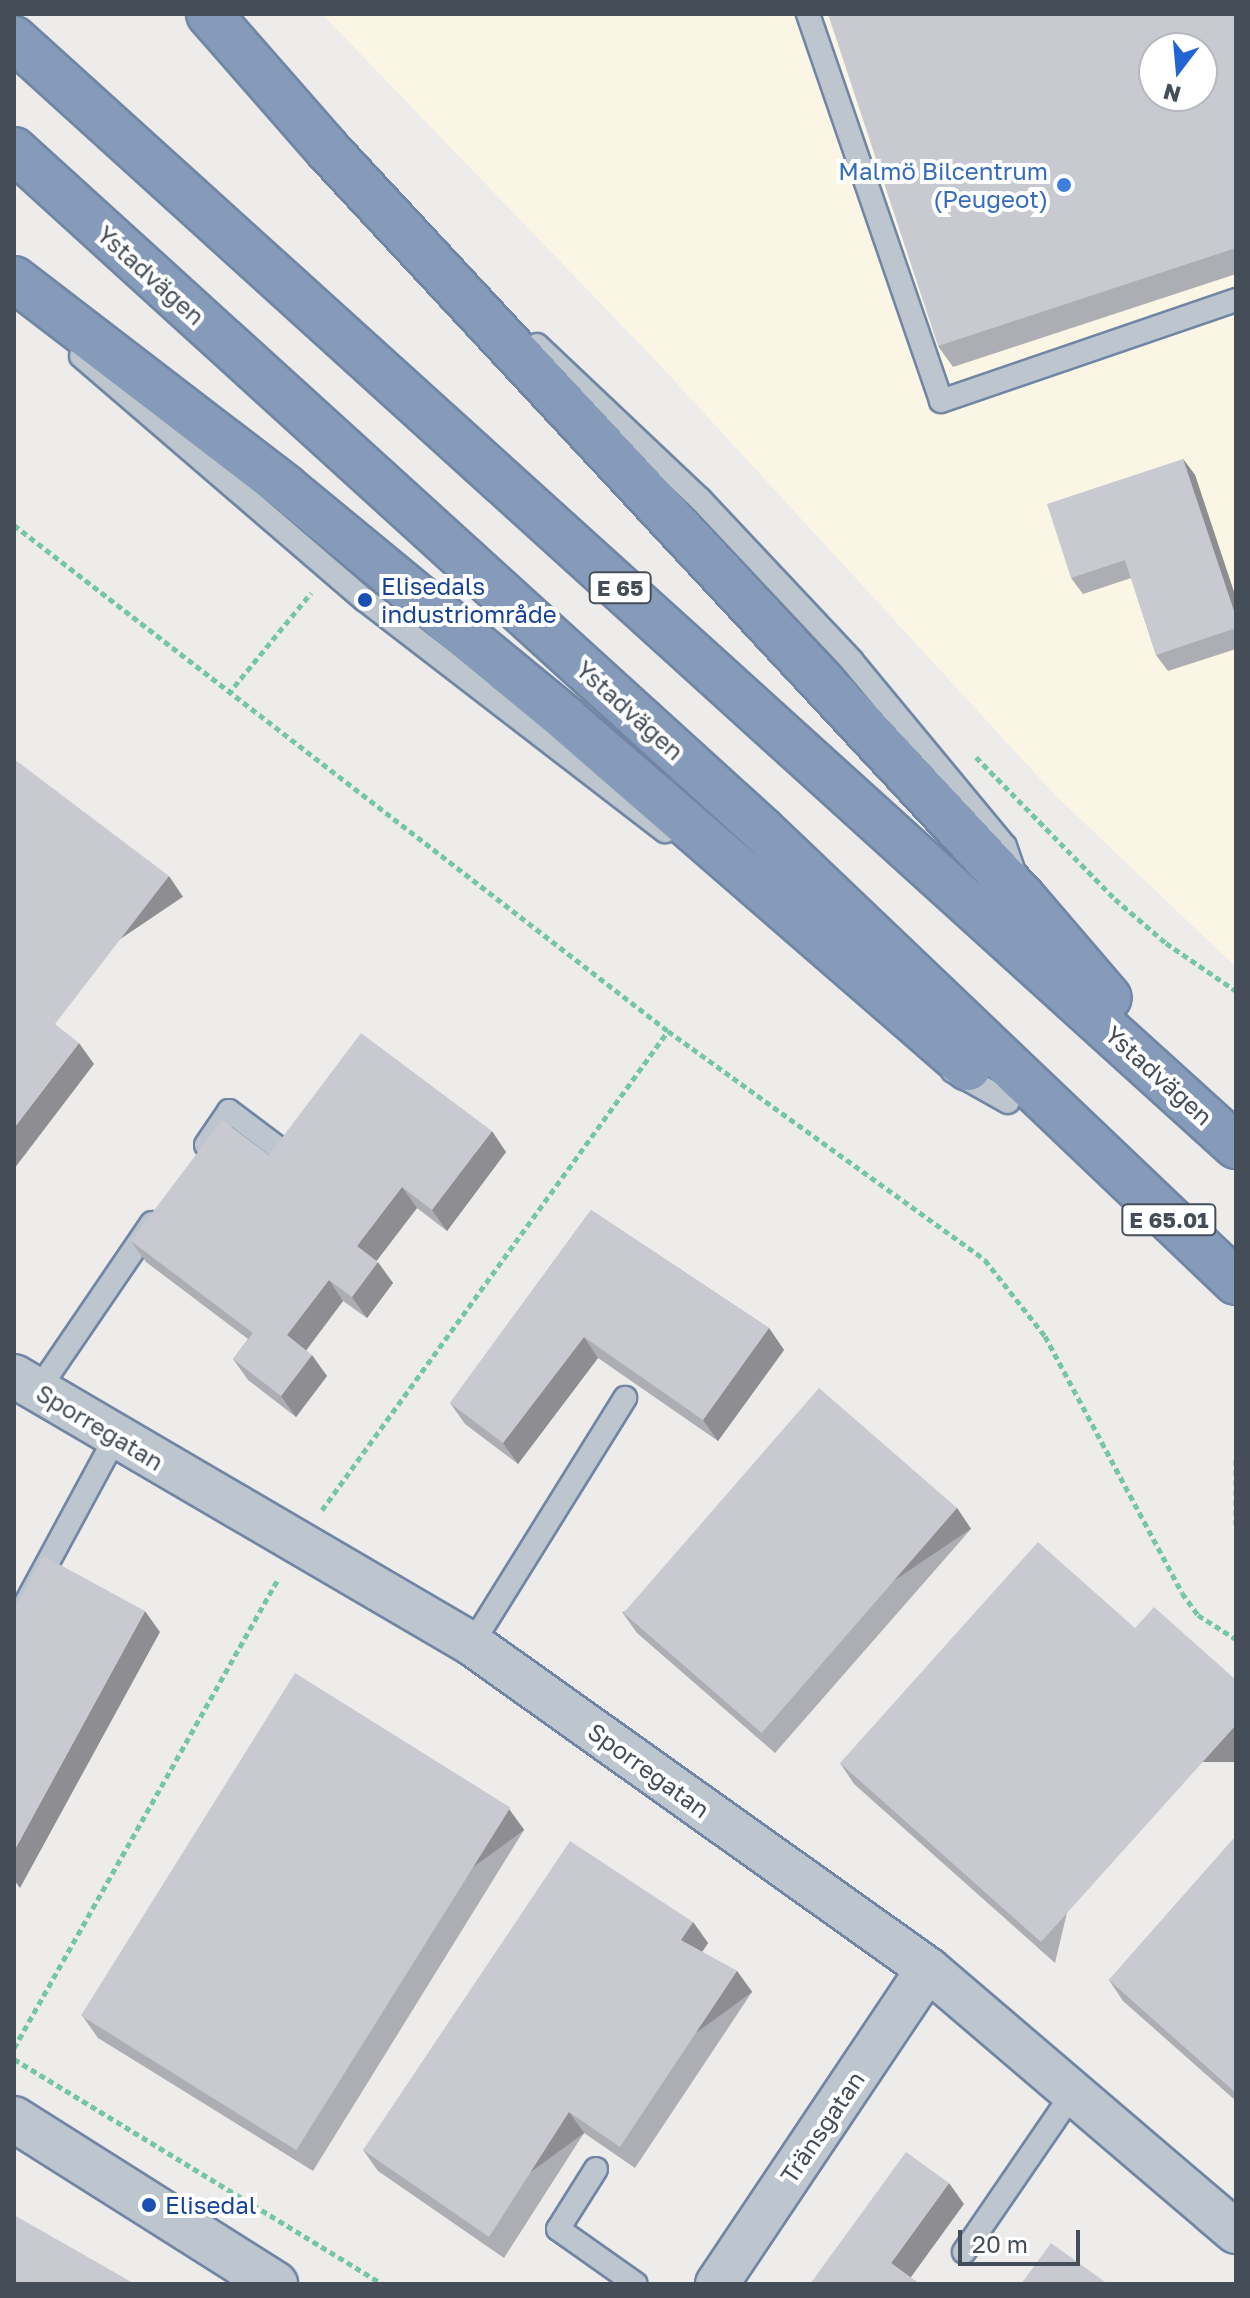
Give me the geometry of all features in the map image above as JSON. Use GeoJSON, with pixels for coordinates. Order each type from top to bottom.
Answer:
{"type":"FeatureCollection","features":[{"type":"Feature","properties":{"kind":"highway"},"geometry":{"type":"LineString","coordinates":[[209,14],[327,149],[1024,899],[1232,1141]]}},
{"type":"Feature","properties":{"kind":"highway","name":"Ystadvägen"},"geometry":{"type":"LineString","coordinates":[[14,39],[1232,1141]]}},
{"type":"Feature","properties":{"kind":"highway","name":"Ystadvägen"},"geometry":{"type":"LineString","coordinates":[[14,150],[762,830],[1102,1159],[1236,1282]]}},
{"type":"Feature","properties":{"kind":"highway"},"geometry":{"type":"LineString","coordinates":[[14,279],[286,488],[567,720],[1008,1102],[1102,1159]]}},
{"type":"Feature","properties":{"kind":"street","name":"Sporregatan"},"geometry":{"type":"LineString","coordinates":[[26,1383],[472,1644],[928,1969],[1236,2232]]}},
{"type":"Feature","properties":{"kind":"street","name":"Tränsgatan"},"geometry":{"type":"LineString","coordinates":[[717,2284],[928,1969]]}},
{"type":"Feature","properties":{"kind":"street"},"geometry":{"type":"LineString","coordinates":[[14,2119],[275,2284]]}},
{"type":"Feature","properties":{"kind":"lane"},"geometry":{"type":"LineString","coordinates":[[808,14],[941,401],[1236,300]]}},
{"type":"Feature","properties":{"kind":"lane"},"geometry":{"type":"LineString","coordinates":[[14,297],[219,478],[456,674],[673,837],[938,1062],[1008,1102]]}},
{"type":"Feature","properties":{"kind":"lane"},"geometry":{"type":"LineString","coordinates":[[194,1162],[229,1111],[281,1150]]}},
{"type":"Feature","properties":{"kind":"lane"},"geometry":{"type":"LineString","coordinates":[[26,1383],[168,1200]]}},
{"type":"Feature","properties":{"kind":"lane"},"geometry":{"type":"LineString","coordinates":[[472,1644],[625,1398]]}},
{"type":"Feature","properties":{"kind":"lane"},"geometry":{"type":"LineString","coordinates":[[14,1625],[116,1436]]}},
{"type":"Feature","properties":{"kind":"lane"},"geometry":{"type":"LineString","coordinates":[[964,2252],[1073,2093]]}},
{"type":"Feature","properties":{"kind":"lane"},"geometry":{"type":"LineString","coordinates":[[596,2169],[558,2229],[636,2284]]}},
{"type":"Feature","properties":{"kind":"path"},"geometry":{"type":"LineString","coordinates":[[14,525],[228,694],[668,1031],[985,1260],[1045,1336],[1182,1593],[1198,1615],[1236,1639]]}},
{"type":"Feature","properties":{"kind":"path"},"geometry":{"type":"LineString","coordinates":[[228,694],[318,583]]}},
{"type":"Feature","properties":{"kind":"path"},"geometry":{"type":"LineString","coordinates":[[968,748],[1115,899],[1166,943],[1236,991]]}},
{"type":"Feature","properties":{"kind":"path"},"geometry":{"type":"LineString","coordinates":[[1236,1459],[1236,1526]]}},
{"type":"Feature","properties":{"kind":"path"},"geometry":{"type":"LineString","coordinates":[[14,2059],[383,2284]]}},
{"type":"Feature","properties":{"kind":"shaded area"},"geometry":{"type":"Polygon","coordinates":[[[322,14],[1236,14],[1236,967],[1055,795],[658,363],[322,14]]]}},
{"type":"Feature","properties":{"kind":"building","name":"Malmö Bilcentrum (Peugeot)"},"geometry":{"type":"Polygon","coordinates":[[[828,14],[1236,14],[1236,248],[938,346],[828,14]]]}},
{"type":"Feature","properties":{"kind":"building"},"geometry":{"type":"Polygon","coordinates":[[[1183,459],[1236,617],[1236,628],[1156,655],[1125,560],[1071,578],[1047,504],[1183,459]]]}},
{"type":"Feature","properties":{"kind":"building"},"geometry":{"type":"Polygon","coordinates":[[[14,759],[169,876],[55,1024],[79,1043],[14,1128],[14,759]]]}},
{"type":"Feature","properties":{"kind":"building"},"geometry":{"type":"Polygon","coordinates":[[[361,1033],[492,1131],[432,1210],[402,1187],[357,1246],[378,1262],[352,1297],[329,1280],[287,1335],[312,1355],[281,1396],[233,1359],[253,1333],[131,1241],[222,1120],[269,1155],[361,1033]]]}},
{"type":"Feature","properties":{"kind":"building"},"geometry":{"type":"Polygon","coordinates":[[[591,1210],[769,1328],[703,1420],[584,1337],[503,1443],[450,1403],[591,1210]]]}},
{"type":"Feature","properties":{"kind":"building"},"geometry":{"type":"Polygon","coordinates":[[[819,1388],[957,1508],[762,1733],[623,1613],[819,1388]]]}},
{"type":"Feature","properties":{"kind":"building"},"geometry":{"type":"Polygon","coordinates":[[[1038,1542],[1135,1628],[1154,1607],[1236,1680],[1236,1725],[1041,1942],[840,1763],[1038,1542]]]}},
{"type":"Feature","properties":{"kind":"building"},"geometry":{"type":"Polygon","coordinates":[[[44,1556],[145,1611],[14,1851],[14,1610],[44,1556]]]}},
{"type":"Feature","properties":{"kind":"building"},"geometry":{"type":"Polygon","coordinates":[[[295,1673],[510,1808],[296,2150],[81,2016],[295,1673]]]}},
{"type":"Feature","properties":{"kind":"building"},"geometry":{"type":"Polygon","coordinates":[[[1236,1836],[1236,2093],[1109,1980],[1236,1836]]]}},
{"type":"Feature","properties":{"kind":"building"},"geometry":{"type":"Polygon","coordinates":[[[570,1841],[693,1922],[681,1940],[737,1971],[620,2147],[569,2112],[489,2237],[363,2150],[570,1841]]]}},
{"type":"Feature","properties":{"kind":"building"},"geometry":{"type":"Polygon","coordinates":[[[906,2152],[949,2183],[891,2263],[920,2284],[810,2284],[906,2152]]]}},
{"type":"Feature","properties":{"kind":"building"},"geometry":{"type":"Polygon","coordinates":[[[14,2215],[135,2284],[14,2284],[14,2215]]]}},
{"type":"Feature","properties":{"kind":"building"},"geometry":{"type":"Polygon","coordinates":[[[1051,2243],[1108,2284],[1021,2284],[1051,2243]]]}},
{"type":"Feature","properties":{"kind":"place","name":"Malmö Bilcentrum (Peugeot)"},"geometry":{"type":"Point","coordinates":[1064,185]}},
{"type":"Feature","properties":{"kind":"place","name":"Elisedals industriområde"},"geometry":{"type":"Point","coordinates":[365,600]}},
{"type":"Feature","properties":{"kind":"place","name":"Elisedal"},"geometry":{"type":"Point","coordinates":[149,2205]}}]}
